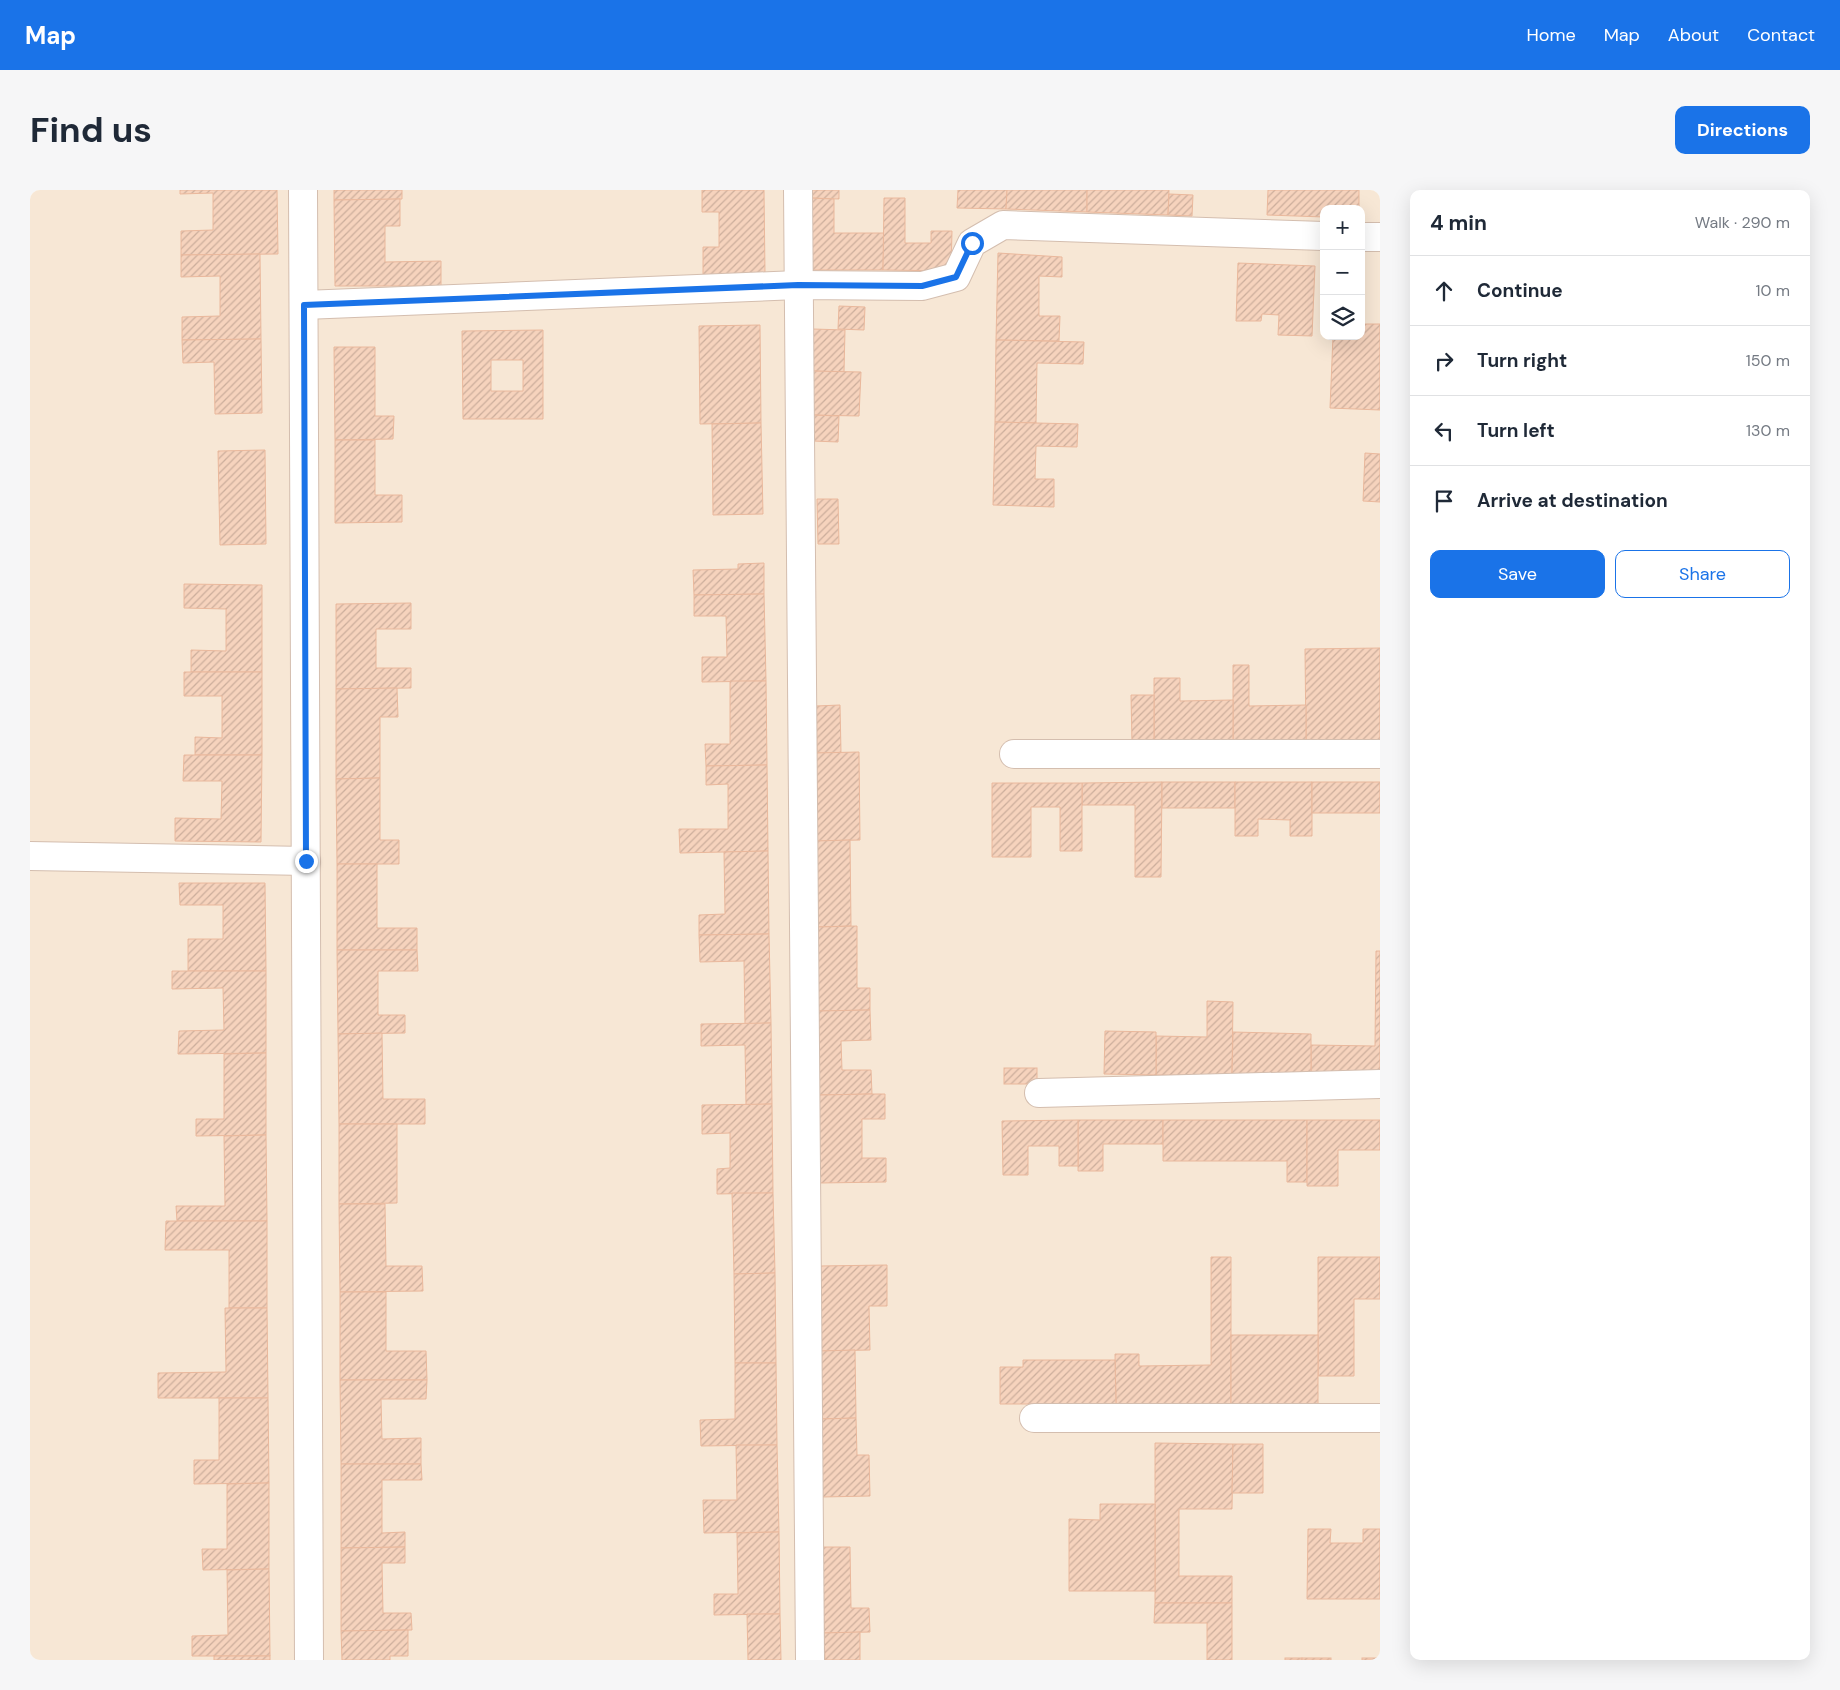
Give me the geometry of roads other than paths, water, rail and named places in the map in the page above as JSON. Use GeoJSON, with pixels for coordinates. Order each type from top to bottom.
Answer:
{"type":"FeatureCollection","features":[{"type":"Feature","properties":{"kind":"street"},"geometry":{"type":"LineString","coordinates":[[303,190],[309,1660]]}},
{"type":"Feature","properties":{"kind":"street"},"geometry":{"type":"LineString","coordinates":[[798,190],[810,1660]]}},
{"type":"Feature","properties":{"kind":"street"},"geometry":{"type":"LineString","coordinates":[[304,305],[798,285],[922,286],[956,277],[972,243],[1003,226],[1320,236]]}},
{"type":"Feature","properties":{"kind":"street"},"geometry":{"type":"LineString","coordinates":[[1365,237],[1380,237]]}},
{"type":"Feature","properties":{"kind":"street"},"geometry":{"type":"LineString","coordinates":[[1014,754],[1380,754]]}},
{"type":"Feature","properties":{"kind":"street"},"geometry":{"type":"LineString","coordinates":[[30,856],[306,861]]}},
{"type":"Feature","properties":{"kind":"street"},"geometry":{"type":"LineString","coordinates":[[1039,1093],[1380,1084]]}},
{"type":"Feature","properties":{"kind":"street"},"geometry":{"type":"LineString","coordinates":[[1034,1418],[1380,1418]]}}]}
